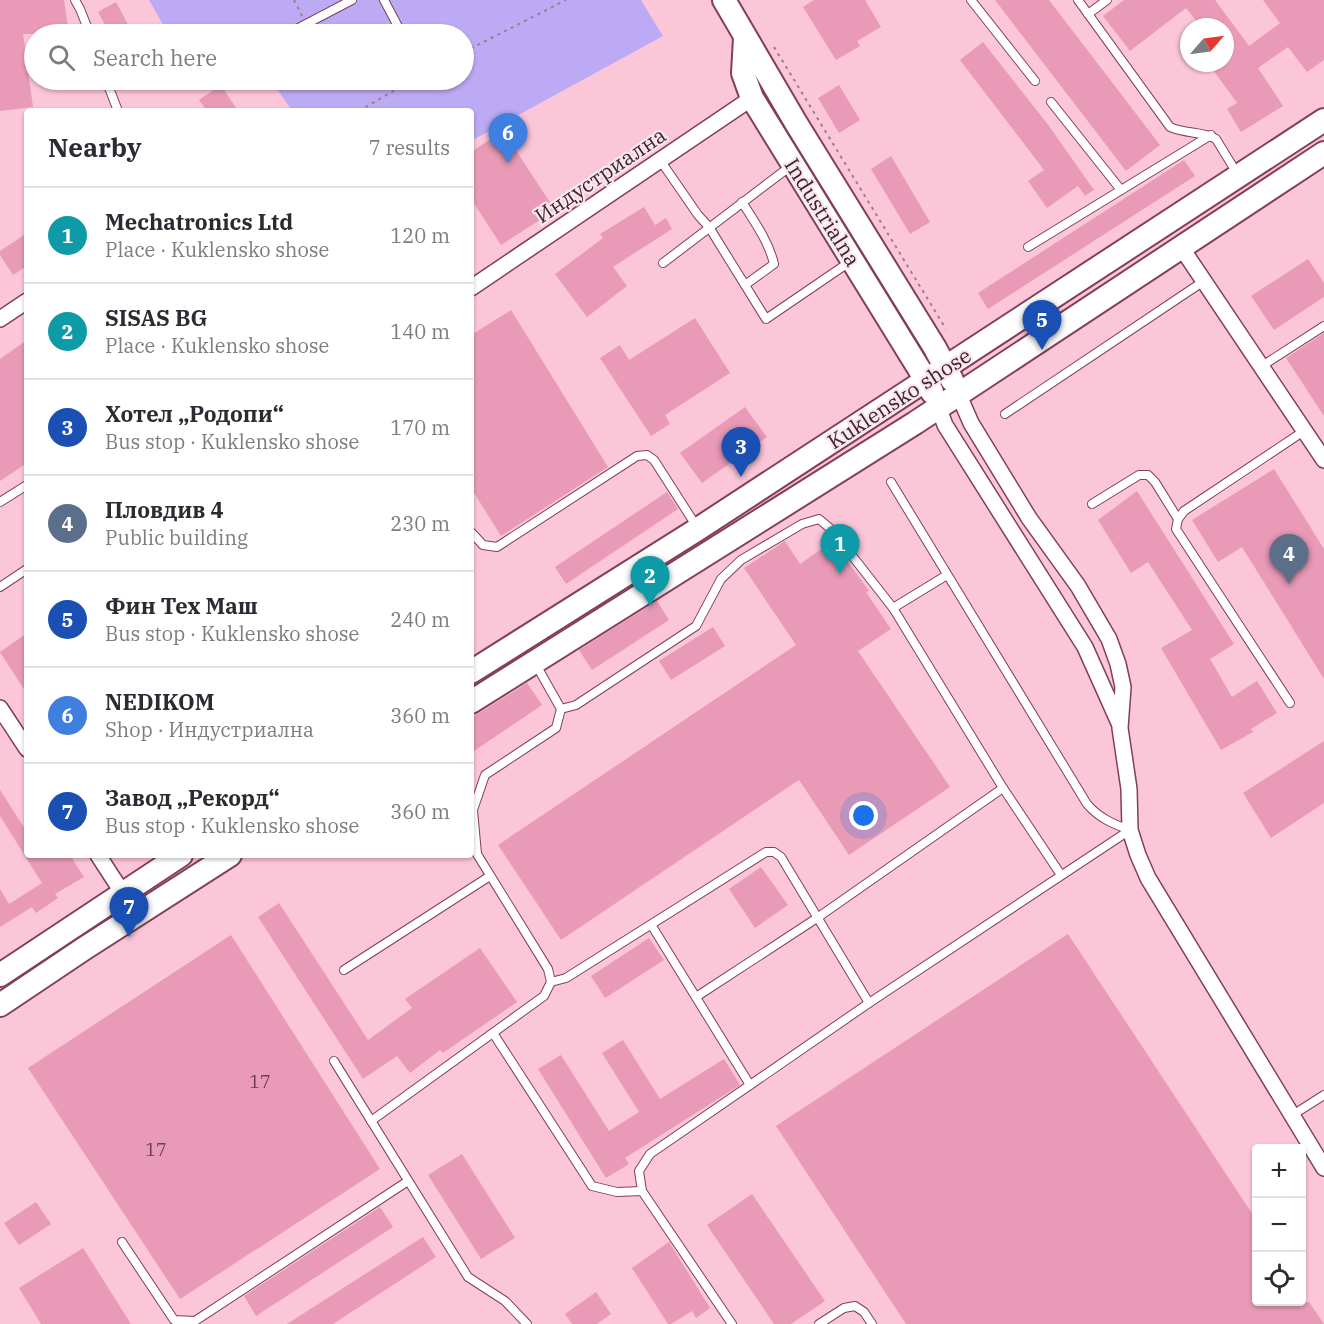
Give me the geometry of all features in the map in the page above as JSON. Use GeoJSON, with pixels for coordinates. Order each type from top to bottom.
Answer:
{"type":"FeatureCollection","features":[{"type":"Feature","properties":{"kind":"main road","name":"Industrialna"},"geometry":{"type":"LineString","coordinates":[[724,0],[946,367],[958,393]]}},
{"type":"Feature","properties":{"kind":"main road","name":"Industrialna"},"geometry":{"type":"LineString","coordinates":[[745,38],[743,73],[752,98],[926,380],[938,406]]}},
{"type":"Feature","properties":{"kind":"main road","name":"Kuklensko shose"},"geometry":{"type":"LineString","coordinates":[[474,670],[698,529],[1324,120]]}},
{"type":"Feature","properties":{"kind":"main road","name":"Kuklensko shose"},"geometry":{"type":"LineString","coordinates":[[474,700],[915,423],[1324,153]]}},
{"type":"Feature","properties":{"kind":"main road"},"geometry":{"type":"LineString","coordinates":[[0,975],[176,858]]}},
{"type":"Feature","properties":{"kind":"main road"},"geometry":{"type":"LineString","coordinates":[[0,1005],[84,948],[225,858]]}},
{"type":"Feature","properties":{"kind":"street","name":"Индустриална"},"geometry":{"type":"LineString","coordinates":[[474,286],[752,98]]}},
{"type":"Feature","properties":{"kind":"street"},"geometry":{"type":"LineString","coordinates":[[1181,247],[1324,460]]}},
{"type":"Feature","properties":{"kind":"street"},"geometry":{"type":"LineString","coordinates":[[0,319],[24,303]]}},
{"type":"Feature","properties":{"kind":"street"},"geometry":{"type":"LineString","coordinates":[[958,393],[970,423],[1029,518],[1078,586],[1109,639],[1123,687],[1120,728],[1129,789],[1130,830],[1137,855],[1148,878],[1324,1168]]}},
{"type":"Feature","properties":{"kind":"street"},"geometry":{"type":"LineString","coordinates":[[938,406],[945,425],[1085,647],[1120,728]]}},
{"type":"Feature","properties":{"kind":"street"},"geometry":{"type":"LineString","coordinates":[[0,708],[24,744]]}},
{"type":"Feature","properties":{"kind":"street"},"geometry":{"type":"LineString","coordinates":[[100,858],[122,892]]}},
{"type":"Feature","properties":{"kind":"lane"},"geometry":{"type":"LineString","coordinates":[[75,0],[86,24]]}},
{"type":"Feature","properties":{"kind":"lane"},"geometry":{"type":"LineString","coordinates":[[306,23],[352,0]]}},
{"type":"Feature","properties":{"kind":"lane"},"geometry":{"type":"LineString","coordinates":[[384,0],[397,24]]}},
{"type":"Feature","properties":{"kind":"lane"},"geometry":{"type":"LineString","coordinates":[[971,0],[1035,81]]}},
{"type":"Feature","properties":{"kind":"lane"},"geometry":{"type":"LineString","coordinates":[[1078,0],[1170,127],[1181,132],[1211,135],[1216,139],[1239,175]]}},
{"type":"Feature","properties":{"kind":"lane"},"geometry":{"type":"LineString","coordinates":[[1088,14],[1107,0]]}},
{"type":"Feature","properties":{"kind":"lane"},"geometry":{"type":"LineString","coordinates":[[110,90],[117,108]]}},
{"type":"Feature","properties":{"kind":"lane"},"geometry":{"type":"LineString","coordinates":[[1051,102],[1121,190]]}},
{"type":"Feature","properties":{"kind":"lane"},"geometry":{"type":"LineString","coordinates":[[1028,247],[1211,135]]}},
{"type":"Feature","properties":{"kind":"lane"},"geometry":{"type":"LineString","coordinates":[[660,160],[698,215],[710,228],[766,319],[852,260]]}},
{"type":"Feature","properties":{"kind":"lane"},"geometry":{"type":"LineString","coordinates":[[663,263],[793,164]]}},
{"type":"Feature","properties":{"kind":"lane"},"geometry":{"type":"LineString","coordinates":[[742,202],[772,255],[774,264],[745,285]]}},
{"type":"Feature","properties":{"kind":"lane"},"geometry":{"type":"LineString","coordinates":[[1005,414],[1203,281]]}},
{"type":"Feature","properties":{"kind":"lane"},"geometry":{"type":"LineString","coordinates":[[1262,366],[1324,326]]}},
{"type":"Feature","properties":{"kind":"lane"},"geometry":{"type":"LineString","coordinates":[[1290,703],[1176,529],[1178,519],[1184,511],[1304,430]]}},
{"type":"Feature","properties":{"kind":"lane"},"geometry":{"type":"LineString","coordinates":[[474,535],[483,545],[496,547],[637,456],[647,455],[654,460],[698,529]]}},
{"type":"Feature","properties":{"kind":"lane"},"geometry":{"type":"LineString","coordinates":[[1092,504],[1139,475],[1148,476],[1155,482],[1178,519]]}},
{"type":"Feature","properties":{"kind":"lane"},"geometry":{"type":"LineString","coordinates":[[891,482],[1087,804],[1101,817],[1130,830]]}},
{"type":"Feature","properties":{"kind":"lane"},"geometry":{"type":"LineString","coordinates":[[0,502],[24,487]]}},
{"type":"Feature","properties":{"kind":"lane"},"geometry":{"type":"LineString","coordinates":[[561,709],[576,705],[696,626],[721,579],[741,560],[802,524],[819,519],[832,530],[893,609],[1003,788],[1061,875]]}},
{"type":"Feature","properties":{"kind":"lane"},"geometry":{"type":"LineString","coordinates":[[0,587],[24,571]]}},
{"type":"Feature","properties":{"kind":"lane"},"geometry":{"type":"LineString","coordinates":[[893,609],[947,575]]}},
{"type":"Feature","properties":{"kind":"lane"},"geometry":{"type":"LineString","coordinates":[[474,807],[485,775],[556,728],[561,709],[534,662]]}},
{"type":"Feature","properties":{"kind":"lane"},"geometry":{"type":"LineString","coordinates":[[696,997],[817,918],[1003,788]]}},
{"type":"Feature","properties":{"kind":"lane"},"geometry":{"type":"LineString","coordinates":[[371,1121],[544,996],[551,982],[548,969],[477,854],[474,821]]}},
{"type":"Feature","properties":{"kind":"lane"},"geometry":{"type":"LineString","coordinates":[[732,1324],[642,1191],[639,1171],[650,1154],[869,1004],[1130,830]]}},
{"type":"Feature","properties":{"kind":"lane"},"geometry":{"type":"LineString","coordinates":[[551,982],[566,978],[652,926],[766,852],[774,852],[781,856],[869,1004]]}},
{"type":"Feature","properties":{"kind":"lane"},"geometry":{"type":"LineString","coordinates":[[344,970],[490,876]]}},
{"type":"Feature","properties":{"kind":"lane"},"geometry":{"type":"LineString","coordinates":[[652,926],[750,1085]]}},
{"type":"Feature","properties":{"kind":"lane"},"geometry":{"type":"LineString","coordinates":[[493,1033],[592,1186],[617,1192],[642,1191]]}},
{"type":"Feature","properties":{"kind":"lane"},"geometry":{"type":"LineString","coordinates":[[334,1061],[468,1278],[505,1301],[527,1324]]}},
{"type":"Feature","properties":{"kind":"lane"},"geometry":{"type":"LineString","coordinates":[[1291,1116],[1324,1095]]}},
{"type":"Feature","properties":{"kind":"lane"},"geometry":{"type":"LineString","coordinates":[[122,1242],[174,1320],[195,1321],[408,1181]]}},
{"type":"Feature","properties":{"kind":"lane"},"geometry":{"type":"LineString","coordinates":[[819,1324],[844,1308],[855,1306],[864,1312],[872,1324]]}},
{"type":"Feature","properties":{"kind":"path"},"geometry":{"type":"LineString","coordinates":[[294,0],[306,23]]}},
{"type":"Feature","properties":{"kind":"path"},"geometry":{"type":"LineString","coordinates":[[474,47],[566,0]]}},
{"type":"Feature","properties":{"kind":"path"},"geometry":{"type":"LineString","coordinates":[[770,41],[951,337]]}},
{"type":"Feature","properties":{"kind":"path"},"geometry":{"type":"LineString","coordinates":[[364,108],[395,90]]}},
{"type":"Feature","properties":{"kind":"shaded area"},"geometry":{"type":"Polygon","coordinates":[[[0,0],[149,0],[162,24],[24,24],[24,90],[278,90],[290,108],[24,108],[24,858],[474,858],[474,139],[662,36],[641,0],[1324,0],[1324,1324],[0,1324],[0,0]]]}},
{"type":"Feature","properties":{"kind":"shaded area"},"geometry":{"type":"Polygon","coordinates":[[[149,0],[641,0],[663,36],[474,139],[474,108],[290,108],[278,90],[474,90],[474,24],[162,24],[149,0]]]}},
{"type":"Feature","properties":{"kind":"building"},"geometry":{"type":"Polygon","coordinates":[[[0,0],[64,0],[68,24],[24,24],[24,90],[31,90],[33,107],[0,111],[0,0]]]}},
{"type":"Feature","properties":{"kind":"building"},"geometry":{"type":"Polygon","coordinates":[[[814,0],[865,0],[881,27],[857,41],[860,46],[836,60],[803,7],[814,0]]]}},
{"type":"Feature","properties":{"kind":"building"},"geometry":{"type":"Polygon","coordinates":[[[995,0],[1049,0],[1160,145],[1126,171],[995,0]]]}},
{"type":"Feature","properties":{"kind":"building"},"geometry":{"type":"Polygon","coordinates":[[[1124,0],[1215,0],[1228,18],[1194,18],[1186,8],[1130,51],[1103,16],[1124,0]]]}},
{"type":"Feature","properties":{"kind":"building"},"geometry":{"type":"Polygon","coordinates":[[[1263,0],[1324,0],[1324,60],[1307,72],[1288,47],[1258,68],[1283,106],[1241,132],[1227,109],[1237,103],[1215,72],[1234,72],[1234,26],[1249,46],[1280,23],[1263,0]]]}},
{"type":"Feature","properties":{"kind":"building"},"geometry":{"type":"Polygon","coordinates":[[[116,2],[128,24],[105,24],[98,12],[116,2]]]}},
{"type":"Feature","properties":{"kind":"building"},"geometry":{"type":"Polygon","coordinates":[[[983,42],[1049,126],[1094,190],[1085,196],[1078,186],[1047,208],[1028,181],[1044,170],[960,60],[983,42]]]}},
{"type":"Feature","properties":{"kind":"building"},"geometry":{"type":"Polygon","coordinates":[[[839,85],[860,120],[839,133],[818,98],[839,85]]]}},
{"type":"Feature","properties":{"kind":"building"},"geometry":{"type":"Polygon","coordinates":[[[214,90],[224,90],[236,108],[205,108],[199,100],[214,90]]]}},
{"type":"Feature","properties":{"kind":"building"},"geometry":{"type":"Polygon","coordinates":[[[503,131],[555,210],[501,245],[474,204],[474,150],[503,131]]]}},
{"type":"Feature","properties":{"kind":"building"},"geometry":{"type":"Polygon","coordinates":[[[891,156],[930,222],[910,234],[871,169],[891,156]]]}},
{"type":"Feature","properties":{"kind":"building"},"geometry":{"type":"Polygon","coordinates":[[[1184,160],[1195,176],[988,309],[978,293],[1184,160]]]}},
{"type":"Feature","properties":{"kind":"building"},"geometry":{"type":"Polygon","coordinates":[[[644,207],[655,225],[666,218],[672,229],[613,267],[627,286],[587,317],[555,274],[603,238],[600,234],[644,207]]]}},
{"type":"Feature","properties":{"kind":"building"},"geometry":{"type":"Polygon","coordinates":[[[24,235],[24,268],[13,275],[0,255],[0,251],[24,235]]]}},
{"type":"Feature","properties":{"kind":"building"},"geometry":{"type":"Polygon","coordinates":[[[1308,259],[1324,283],[1324,297],[1274,330],[1251,296],[1308,259]]]}},
{"type":"Feature","properties":{"kind":"building"},"geometry":{"type":"Polygon","coordinates":[[[511,310],[608,467],[501,536],[474,493],[474,333],[511,310]]]}},
{"type":"Feature","properties":{"kind":"building"},"geometry":{"type":"Polygon","coordinates":[[[695,318],[730,373],[665,415],[670,424],[651,436],[600,358],[620,345],[629,360],[695,318]]]}},
{"type":"Feature","properties":{"kind":"building"},"geometry":{"type":"Polygon","coordinates":[[[1324,333],[1324,416],[1286,358],[1324,333]]]}},
{"type":"Feature","properties":{"kind":"building"},"geometry":{"type":"Polygon","coordinates":[[[24,342],[24,465],[0,481],[0,359],[24,342]]]}},
{"type":"Feature","properties":{"kind":"building"},"geometry":{"type":"Polygon","coordinates":[[[745,407],[767,437],[702,483],[680,453],[745,407]]]}},
{"type":"Feature","properties":{"kind":"building"},"geometry":{"type":"Polygon","coordinates":[[[1274,469],[1324,549],[1324,679],[1242,547],[1218,562],[1192,520],[1274,469]]]}},
{"type":"Feature","properties":{"kind":"building"},"geometry":{"type":"Polygon","coordinates":[[[1137,491],[1234,644],[1210,659],[1232,697],[1257,681],[1277,713],[1251,729],[1253,732],[1221,750],[1161,648],[1192,630],[1148,562],[1131,573],[1098,520],[1137,491]]]}},
{"type":"Feature","properties":{"kind":"building"},"geometry":{"type":"Polygon","coordinates":[[[667,492],[678,509],[566,584],[555,567],[667,492]]]}},
{"type":"Feature","properties":{"kind":"building"},"geometry":{"type":"Polygon","coordinates":[[[785,541],[800,564],[833,541],[869,591],[866,592],[891,629],[858,651],[950,787],[849,855],[799,780],[561,940],[498,845],[796,645],[744,568],[785,541]]]}},
{"type":"Feature","properties":{"kind":"building"},"geometry":{"type":"Polygon","coordinates":[[[657,601],[669,620],[592,670],[579,650],[657,601]]]}},
{"type":"Feature","properties":{"kind":"building"},"geometry":{"type":"Polygon","coordinates":[[[713,627],[725,646],[671,680],[659,661],[713,627]]]}},
{"type":"Feature","properties":{"kind":"building"},"geometry":{"type":"Polygon","coordinates":[[[24,635],[24,689],[0,652],[24,635]]]}},
{"type":"Feature","properties":{"kind":"building"},"geometry":{"type":"Polygon","coordinates":[[[527,683],[542,705],[474,751],[474,716],[527,683]]]}},
{"type":"Feature","properties":{"kind":"building"},"geometry":{"type":"Polygon","coordinates":[[[1324,741],[1324,803],[1271,838],[1243,793],[1324,741]]]}},
{"type":"Feature","properties":{"kind":"building"},"geometry":{"type":"Polygon","coordinates":[[[0,790],[24,827],[24,854],[0,816],[0,790]]]}},
{"type":"Feature","properties":{"kind":"building"},"geometry":{"type":"Polygon","coordinates":[[[26,858],[72,858],[84,877],[55,894],[58,898],[36,913],[32,907],[0,927],[0,889],[9,904],[42,883],[26,858]]]}},
{"type":"Feature","properties":{"kind":"building"},"geometry":{"type":"Polygon","coordinates":[[[761,867],[788,905],[755,928],[729,889],[761,867]]]}},
{"type":"Feature","properties":{"kind":"building"},"geometry":{"type":"Polygon","coordinates":[[[279,903],[368,1040],[412,1008],[405,999],[480,948],[517,1002],[443,1053],[440,1050],[410,1073],[397,1056],[363,1079],[258,917],[279,903]]]}},
{"type":"Feature","properties":{"kind":"building"},"geometry":{"type":"Polygon","coordinates":[[[1068,934],[1252,1213],[1252,1306],[1306,1306],[1306,1302],[1309,1302],[1324,1324],[906,1324],[776,1126],[1068,934]]]}},
{"type":"Feature","properties":{"kind":"building"},"geometry":{"type":"Polygon","coordinates":[[[231,935],[380,1169],[180,1299],[28,1068],[231,935]]]}},
{"type":"Feature","properties":{"kind":"building"},"geometry":{"type":"Polygon","coordinates":[[[649,938],[664,960],[605,998],[591,976],[649,938]]]}},
{"type":"Feature","properties":{"kind":"building"},"geometry":{"type":"Polygon","coordinates":[[[623,1040],[660,1099],[724,1059],[740,1085],[625,1158],[629,1164],[606,1178],[538,1069],[561,1055],[609,1131],[639,1112],[602,1053],[623,1040]]]}},
{"type":"Feature","properties":{"kind":"building"},"geometry":{"type":"Polygon","coordinates":[[[462,1154],[515,1238],[481,1259],[428,1175],[462,1154]]]}},
{"type":"Feature","properties":{"kind":"building"},"geometry":{"type":"Polygon","coordinates":[[[752,1194],[825,1301],[791,1324],[774,1324],[707,1225],[752,1194]]]}},
{"type":"Feature","properties":{"kind":"building"},"geometry":{"type":"Polygon","coordinates":[[[36,1202],[51,1224],[19,1245],[4,1223],[36,1202]]]}},
{"type":"Feature","properties":{"kind":"building"},"geometry":{"type":"Polygon","coordinates":[[[380,1207],[393,1227],[256,1316],[244,1296],[380,1207]]]}},
{"type":"Feature","properties":{"kind":"building"},"geometry":{"type":"Polygon","coordinates":[[[423,1237],[436,1257],[333,1324],[287,1324],[423,1237]]]}},
{"type":"Feature","properties":{"kind":"building"},"geometry":{"type":"Polygon","coordinates":[[[669,1242],[710,1308],[696,1318],[692,1311],[671,1324],[668,1324],[632,1268],[669,1242]]]}},
{"type":"Feature","properties":{"kind":"building"},"geometry":{"type":"Polygon","coordinates":[[[83,1248],[131,1324],[41,1324],[19,1288],[83,1248]]]}},
{"type":"Feature","properties":{"kind":"building"},"geometry":{"type":"Polygon","coordinates":[[[596,1292],[611,1314],[597,1324],[572,1324],[565,1314],[596,1292]]]}},
{"type":"Feature","properties":{"kind":"place","name":"NEDIKOM"},"geometry":{"type":"Point","coordinates":[508,163]}},
{"type":"Feature","properties":{"kind":"place","name":"Фин Тех Маш"},"geometry":{"type":"Point","coordinates":[1042,350]}},
{"type":"Feature","properties":{"kind":"place","name":"Хотел „Родопи“"},"geometry":{"type":"Point","coordinates":[741,477]}},
{"type":"Feature","properties":{"kind":"place","name":"Mechatronics Ltd"},"geometry":{"type":"Point","coordinates":[840,574]}},
{"type":"Feature","properties":{"kind":"place","name":"Пловдив 4"},"geometry":{"type":"Point","coordinates":[1289,584]}},
{"type":"Feature","properties":{"kind":"place","name":"SISAS BG"},"geometry":{"type":"Point","coordinates":[650,606]}},
{"type":"Feature","properties":{"kind":"place","name":"Завод „Рекорд“"},"geometry":{"type":"Point","coordinates":[129,937]}}]}
